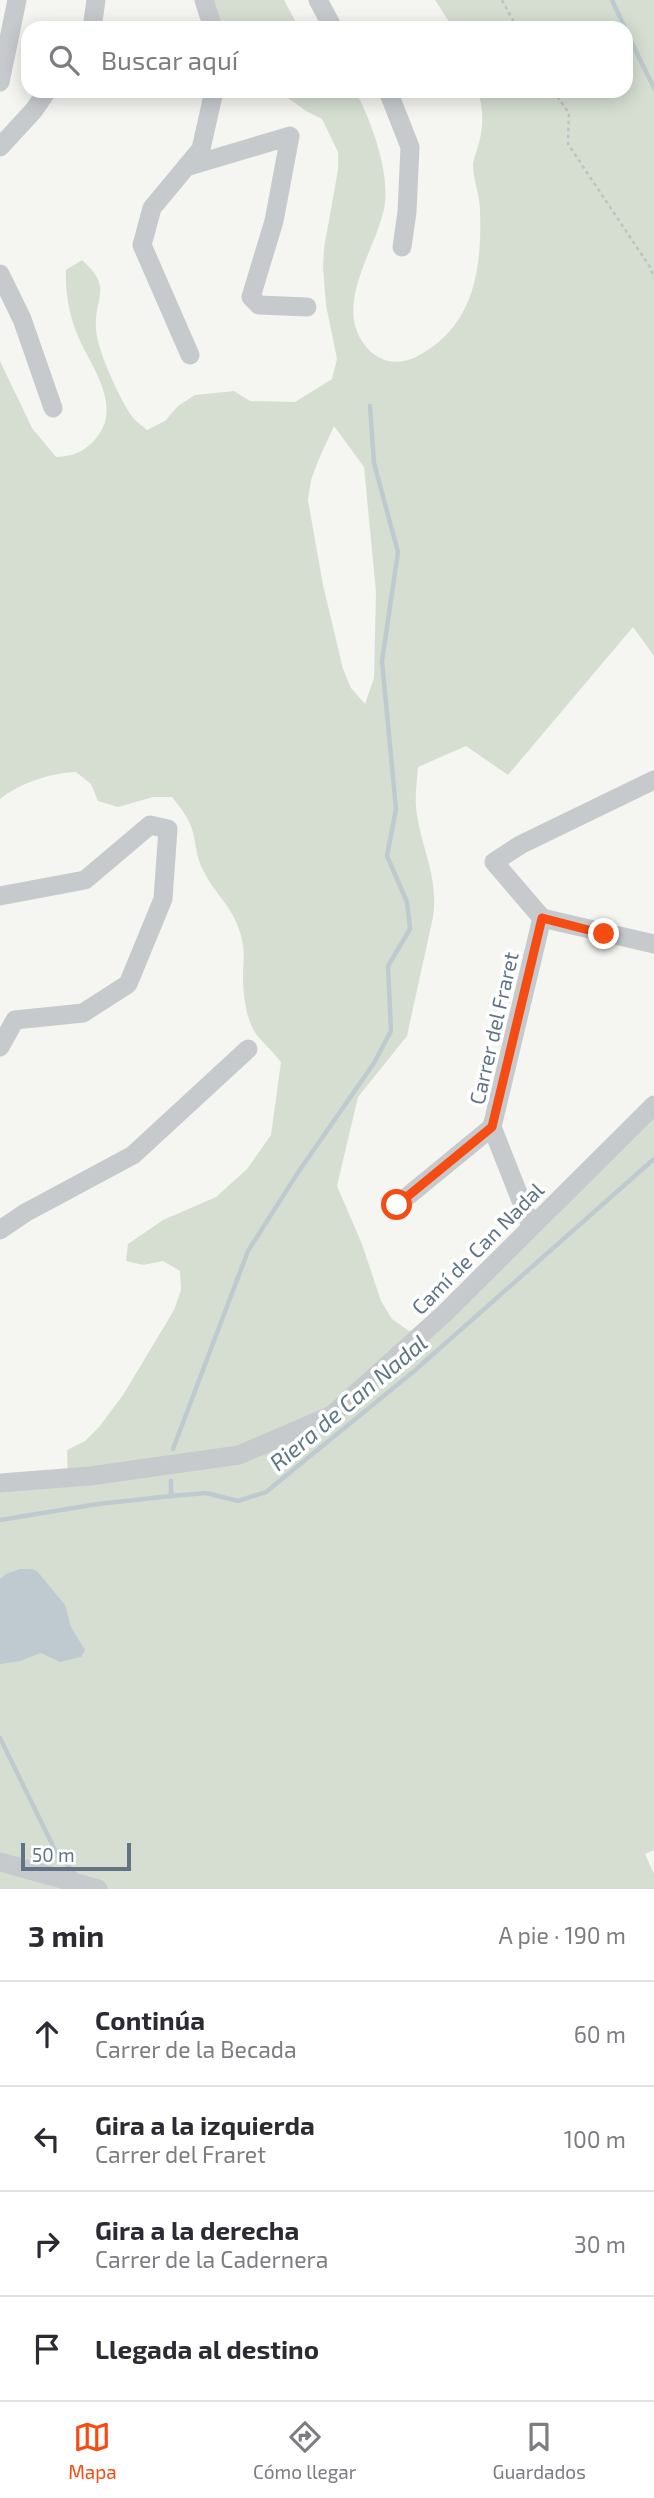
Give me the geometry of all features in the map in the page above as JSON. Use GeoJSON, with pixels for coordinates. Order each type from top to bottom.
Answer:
{"type":"FeatureCollection","features":[{"type":"Feature","properties":{"kind":"street"},"geometry":{"type":"LineString","coordinates":[[0,82],[17,0]]}},
{"type":"Feature","properties":{"kind":"street"},"geometry":{"type":"LineString","coordinates":[[93,21],[96,0]]}},
{"type":"Feature","properties":{"kind":"street"},"geometry":{"type":"LineString","coordinates":[[204,0],[211,21]]}},
{"type":"Feature","properties":{"kind":"street"},"geometry":{"type":"LineString","coordinates":[[318,0],[329,21]]}},
{"type":"Feature","properties":{"kind":"street"},"geometry":{"type":"LineString","coordinates":[[0,147],[42,98]]}},
{"type":"Feature","properties":{"kind":"street"},"geometry":{"type":"LineString","coordinates":[[190,355],[142,245],[152,208],[201,149],[212,98]]}},
{"type":"Feature","properties":{"kind":"street"},"geometry":{"type":"LineString","coordinates":[[391,98],[410,147],[407,212],[402,247]]}},
{"type":"Feature","properties":{"kind":"street"},"geometry":{"type":"LineString","coordinates":[[186,167],[290,136],[274,221],[251,297],[259,305],[307,307]]}},
{"type":"Feature","properties":{"kind":"street"},"geometry":{"type":"LineString","coordinates":[[0,274],[22,319],[52,408]]}},
{"type":"Feature","properties":{"kind":"street"},"geometry":{"type":"LineString","coordinates":[[654,780],[520,845],[494,862],[542,918],[654,944]]}},
{"type":"Feature","properties":{"kind":"street"},"geometry":{"type":"LineString","coordinates":[[0,896],[85,880],[150,825],[168,829],[163,900],[128,984],[83,1013],[15,1020],[0,1047]]}},
{"type":"Feature","properties":{"kind":"street","name":"Carrer del Fraret"},"geometry":{"type":"LineString","coordinates":[[531,1226],[492,1127],[542,918]]}},
{"type":"Feature","properties":{"kind":"street"},"geometry":{"type":"LineString","coordinates":[[0,1230],[25,1213],[133,1155],[248,1049]]}},
{"type":"Feature","properties":{"kind":"street","name":"Camí de Can Nadal"},"geometry":{"type":"LineString","coordinates":[[0,1483],[90,1476],[239,1455],[332,1415],[446,1312],[654,1105]]}},
{"type":"Feature","properties":{"kind":"street"},"geometry":{"type":"LineString","coordinates":[[397,1205],[492,1127]]}},
{"type":"Feature","properties":{"kind":"street"},"geometry":{"type":"LineString","coordinates":[[0,1862],[99,1889]]}},
{"type":"Feature","properties":{"kind":"path"},"geometry":{"type":"LineString","coordinates":[[502,0],[513,21]]}},
{"type":"Feature","properties":{"kind":"path"},"geometry":{"type":"LineString","coordinates":[[557,98],[569,113],[568,144],[650,267],[654,278]]}},
{"type":"Feature","properties":{"kind":"shaded area"},"geometry":{"type":"Polygon","coordinates":[[[211,0],[284,0],[295,21],[219,21],[211,0]]]}},
{"type":"Feature","properties":{"kind":"shaded area"},"geometry":{"type":"Polygon","coordinates":[[[435,0],[654,0],[654,656],[633,627],[508,775],[466,746],[418,767],[416,807],[431,874],[433,917],[407,1036],[358,1097],[337,1186],[362,1244],[381,1301],[392,1319],[409,1331],[431,1328],[654,1116],[654,1850],[645,1854],[654,1874],[654,1889],[0,1889],[0,1491],[68,1484],[67,1450],[85,1441],[123,1395],[174,1310],[181,1290],[180,1271],[163,1261],[143,1265],[126,1261],[128,1244],[163,1220],[216,1197],[247,1169],[271,1135],[281,1062],[256,1034],[250,1022],[244,999],[243,949],[239,929],[230,910],[203,870],[190,825],[172,797],[153,797],[118,807],[98,801],[91,784],[76,772],[36,780],[0,799],[0,361],[32,428],[56,457],[79,452],[97,437],[104,425],[106,401],[74,325],[66,289],[66,270],[82,260],[92,270],[100,286],[96,329],[104,361],[131,415],[147,430],[165,421],[178,406],[195,395],[234,391],[250,401],[295,402],[332,379],[337,359],[326,305],[323,267],[338,170],[338,152],[322,119],[288,98],[358,98],[378,145],[386,190],[381,220],[355,296],[353,314],[357,332],[368,349],[384,360],[397,362],[416,357],[435,345],[451,330],[462,313],[476,275],[480,211],[473,164],[481,136],[479,98],[633,98],[633,21],[448,21],[435,0]],[[334,426],[311,480],[308,500],[323,585],[343,669],[351,688],[365,704],[374,678],[376,592],[364,467],[334,426]]]}},
{"type":"Feature","properties":{"kind":"shaded area"},"geometry":{"type":"Polygon","coordinates":[[[20,1569],[37,1571],[65,1605],[71,1627],[85,1650],[81,1657],[60,1662],[41,1653],[20,1661],[0,1664],[0,1579],[20,1569]]]}},
{"type":"Feature","properties":{"kind":"waterway"},"geometry":{"type":"LineString","coordinates":[[612,0],[622,21]]}},
{"type":"Feature","properties":{"kind":"waterway"},"geometry":{"type":"LineString","coordinates":[[633,45],[654,88]]}},
{"type":"Feature","properties":{"kind":"waterway"},"geometry":{"type":"LineString","coordinates":[[173,1449],[248,1251],[297,1174],[374,1063],[391,1031],[388,966],[410,929],[407,902],[387,856],[396,809],[382,661],[398,552],[374,463],[370,406]]}},
{"type":"Feature","properties":{"kind":"waterway","name":"Riera de Can Nadal"},"geometry":{"type":"LineString","coordinates":[[0,1520],[98,1504],[206,1493],[238,1501],[266,1492],[413,1372],[654,1159]]}},
{"type":"Feature","properties":{"kind":"waterway"},"geometry":{"type":"LineString","coordinates":[[171,1481],[171,1496]]}},
{"type":"Feature","properties":{"kind":"waterway"},"geometry":{"type":"LineString","coordinates":[[0,1738],[54,1848],[77,1877]]}},
{"type":"Feature","properties":{"kind":"route"},"geometry":{"type":"LineString","coordinates":[[397,1205],[492,1127],[542,918],[604,934]]}}]}
